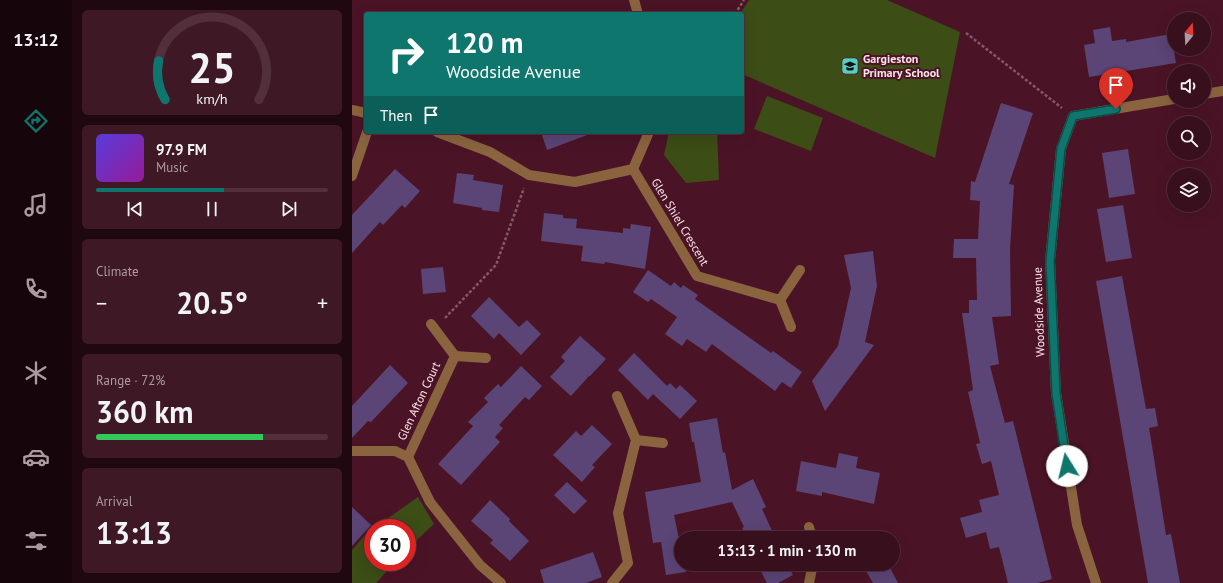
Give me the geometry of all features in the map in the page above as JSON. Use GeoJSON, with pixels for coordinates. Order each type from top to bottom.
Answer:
{"type":"FeatureCollection","features":[{"type":"Feature","properties":{"kind":"street"},"geometry":{"type":"LineString","coordinates":[[634,0],[637,12]]}},
{"type":"Feature","properties":{"kind":"street"},"geometry":{"type":"LineString","coordinates":[[1211,93],[1223,91]]}},
{"type":"Feature","properties":{"kind":"street"},"geometry":{"type":"LineString","coordinates":[[1073,116],[1167,100]]}},
{"type":"Feature","properties":{"kind":"street"},"geometry":{"type":"LineString","coordinates":[[352,110],[364,113]]}},
{"type":"Feature","properties":{"kind":"street","name":"Woodside Avenue"},"geometry":{"type":"LineString","coordinates":[[1073,116],[1061,149],[1050,261],[1056,393],[1076,525],[1096,583]]}},
{"type":"Feature","properties":{"kind":"street"},"geometry":{"type":"LineString","coordinates":[[352,176],[366,134]]}},
{"type":"Feature","properties":{"kind":"street"},"geometry":{"type":"LineString","coordinates":[[442,134],[490,152],[529,175],[575,182],[633,169],[648,134]]}},
{"type":"Feature","properties":{"kind":"street","name":"Glen Shiel Crescent"},"geometry":{"type":"LineString","coordinates":[[633,169],[698,276],[780,300]]}},
{"type":"Feature","properties":{"kind":"street"},"geometry":{"type":"LineString","coordinates":[[790,327],[780,300],[800,270]]}},
{"type":"Feature","properties":{"kind":"street","name":"Glen Afton Court"},"geometry":{"type":"LineString","coordinates":[[434,328],[455,356],[486,358]]}},
{"type":"Feature","properties":{"kind":"street","name":"Glen Afton Court"},"geometry":{"type":"LineString","coordinates":[[408,457],[455,356]]}},
{"type":"Feature","properties":{"kind":"street"},"geometry":{"type":"LineString","coordinates":[[612,583],[628,563],[618,513],[636,440],[617,396]]}},
{"type":"Feature","properties":{"kind":"street"},"geometry":{"type":"LineString","coordinates":[[636,440],[663,443]]}},
{"type":"Feature","properties":{"kind":"street"},"geometry":{"type":"LineString","coordinates":[[352,451],[395,451],[408,457],[430,502],[480,565],[502,583]]}},
{"type":"Feature","properties":{"kind":"street"},"geometry":{"type":"LineString","coordinates":[[809,527],[810,531]]}},
{"type":"Feature","properties":{"kind":"street"},"geometry":{"type":"LineString","coordinates":[[809,583],[812,571]]}},
{"type":"Feature","properties":{"kind":"path"},"geometry":{"type":"LineString","coordinates":[[736,12],[744,0]]}},
{"type":"Feature","properties":{"kind":"path"},"geometry":{"type":"LineString","coordinates":[[966,33],[1073,116]]}},
{"type":"Feature","properties":{"kind":"path"},"geometry":{"type":"LineString","coordinates":[[434,328],[496,265],[529,175]]}},
{"type":"Feature","properties":{"kind":"green space","name":"Gargieston Primary School"},"geometry":{"type":"Polygon","coordinates":[[[749,0],[887,0],[960,32],[935,158],[744,75],[744,12],[741,12],[749,0]]]}},
{"type":"Feature","properties":{"kind":"green space"},"geometry":{"type":"Polygon","coordinates":[[[767,96],[823,118],[811,151],[754,129],[767,96]]]}},
{"type":"Feature","properties":{"kind":"green space"},"geometry":{"type":"Polygon","coordinates":[[[669,134],[717,134],[719,180],[686,183],[664,155],[669,134]]]}},
{"type":"Feature","properties":{"kind":"green space"},"geometry":{"type":"Polygon","coordinates":[[[418,497],[434,524],[416,541],[416,519],[387,519],[418,497]]]}},
{"type":"Feature","properties":{"kind":"green space"},"geometry":{"type":"Polygon","coordinates":[[[364,536],[364,571],[387,571],[376,583],[352,583],[352,550],[364,536]]]}},
{"type":"Feature","properties":{"kind":"building"},"geometry":{"type":"Polygon","coordinates":[[[1110,27],[1112,41],[1126,39],[1126,42],[1167,35],[1167,56],[1175,56],[1176,63],[1089,77],[1084,45],[1095,43],[1093,30],[1110,27]]]}},
{"type":"Feature","properties":{"kind":"building"},"geometry":{"type":"Polygon","coordinates":[[[1001,103],[1033,113],[1009,184],[1014,185],[1010,249],[1011,316],[992,317],[999,364],[990,366],[1005,423],[1013,421],[1052,579],[1037,583],[1008,583],[999,547],[990,549],[986,532],[966,538],[960,518],[982,512],[979,500],[999,495],[991,461],[982,464],[976,444],[980,443],[968,392],[973,390],[962,313],[969,313],[969,300],[977,300],[976,258],[953,258],[954,239],[978,239],[980,201],[970,200],[971,181],[975,182],[1001,103]]]}},
{"type":"Feature","properties":{"kind":"building"},"geometry":{"type":"Polygon","coordinates":[[[542,134],[590,134],[547,150],[542,134]]]}},
{"type":"Feature","properties":{"kind":"building"},"geometry":{"type":"Polygon","coordinates":[[[1128,149],[1135,194],[1109,198],[1102,153],[1128,149]]]}},
{"type":"Feature","properties":{"kind":"building"},"geometry":{"type":"Polygon","coordinates":[[[395,169],[420,191],[405,208],[402,205],[383,225],[380,222],[352,253],[352,215],[395,169]]]}},
{"type":"Feature","properties":{"kind":"building"},"geometry":{"type":"Polygon","coordinates":[[[457,173],[474,175],[473,180],[503,185],[499,212],[482,210],[482,208],[453,203],[457,173]]]}},
{"type":"Feature","properties":{"kind":"building"},"geometry":{"type":"Polygon","coordinates":[[[1123,205],[1132,258],[1106,262],[1097,209],[1123,205]]]}},
{"type":"Feature","properties":{"kind":"building"},"geometry":{"type":"Polygon","coordinates":[[[544,213],[563,215],[563,218],[577,219],[576,228],[623,233],[623,228],[630,229],[631,224],[651,227],[645,269],[605,262],[604,264],[581,261],[583,246],[541,241],[544,213]]]}},
{"type":"Feature","properties":{"kind":"building"},"geometry":{"type":"Polygon","coordinates":[[[873,251],[877,286],[865,342],[874,345],[825,411],[812,381],[838,346],[851,288],[844,255],[873,251]]]}},
{"type":"Feature","properties":{"kind":"building"},"geometry":{"type":"Polygon","coordinates":[[[443,267],[446,292],[423,294],[421,269],[443,267]]]}},
{"type":"Feature","properties":{"kind":"building"},"geometry":{"type":"Polygon","coordinates":[[[648,270],[671,286],[674,282],[681,288],[683,285],[698,295],[695,299],[771,353],[773,351],[802,372],[791,388],[782,382],[775,391],[712,344],[706,352],[687,339],[682,346],[665,334],[677,317],[651,299],[648,302],[633,292],[648,270]]]}},
{"type":"Feature","properties":{"kind":"building"},"geometry":{"type":"Polygon","coordinates":[[[1122,276],[1146,409],[1155,408],[1158,426],[1149,428],[1166,535],[1171,534],[1180,583],[1148,583],[1096,281],[1122,276]]]}},
{"type":"Feature","properties":{"kind":"building"},"geometry":{"type":"Polygon","coordinates":[[[489,297],[519,327],[527,320],[541,334],[521,355],[499,333],[494,339],[471,316],[489,297]]]}},
{"type":"Feature","properties":{"kind":"building"},"geometry":{"type":"Polygon","coordinates":[[[580,336],[606,359],[571,396],[550,377],[565,361],[561,357],[580,336]]]}},
{"type":"Feature","properties":{"kind":"building"},"geometry":{"type":"Polygon","coordinates":[[[634,353],[667,386],[670,383],[676,389],[680,385],[697,401],[680,419],[653,394],[648,400],[618,370],[634,353]]]}},
{"type":"Feature","properties":{"kind":"building"},"geometry":{"type":"Polygon","coordinates":[[[390,365],[408,383],[371,422],[368,421],[352,438],[352,406],[390,365]]]}},
{"type":"Feature","properties":{"kind":"building"},"geometry":{"type":"Polygon","coordinates":[[[521,366],[542,386],[529,400],[525,397],[499,425],[503,428],[495,437],[500,442],[461,485],[438,464],[473,426],[468,422],[488,402],[484,398],[498,384],[501,387],[521,366]]]}},
{"type":"Feature","properties":{"kind":"building"},"geometry":{"type":"Polygon","coordinates":[[[717,418],[723,453],[725,452],[732,490],[753,479],[766,507],[762,509],[772,531],[744,531],[742,528],[744,527],[732,502],[674,515],[677,531],[674,531],[674,571],[686,572],[666,575],[661,542],[653,543],[645,492],[701,482],[689,423],[717,418]]]}},
{"type":"Feature","properties":{"kind":"building"},"geometry":{"type":"Polygon","coordinates":[[[592,425],[612,444],[592,465],[595,467],[582,482],[553,455],[576,431],[581,436],[592,425]]]}},
{"type":"Feature","properties":{"kind":"building"},"geometry":{"type":"Polygon","coordinates":[[[839,453],[858,457],[856,468],[880,473],[874,504],[822,492],[822,496],[796,491],[801,461],[836,468],[839,453]]]}},
{"type":"Feature","properties":{"kind":"building"},"geometry":{"type":"Polygon","coordinates":[[[567,482],[587,501],[574,514],[554,495],[567,482]]]}},
{"type":"Feature","properties":{"kind":"building"},"geometry":{"type":"Polygon","coordinates":[[[490,500],[510,519],[509,521],[529,541],[510,561],[490,543],[493,540],[471,521],[490,500]]]}},
{"type":"Feature","properties":{"kind":"building"},"geometry":{"type":"Polygon","coordinates":[[[352,507],[365,519],[364,533],[352,546],[352,507]]]}},
{"type":"Feature","properties":{"kind":"building"},"geometry":{"type":"Polygon","coordinates":[[[593,552],[602,577],[586,583],[544,583],[540,570],[593,552]]]}},
{"type":"Feature","properties":{"kind":"building"},"geometry":{"type":"Polygon","coordinates":[[[761,571],[791,571],[793,575],[778,583],[767,583],[761,571]]]}},
{"type":"Feature","properties":{"kind":"building"},"geometry":{"type":"Polygon","coordinates":[[[866,571],[892,571],[898,583],[873,583],[866,571]]]}},
{"type":"Feature","properties":{"kind":"place","name":"Gargieston Primary School"},"geometry":{"type":"Point","coordinates":[850,66]}},
{"type":"Feature","properties":{"kind":"route"},"geometry":{"type":"LineString","coordinates":[[1067,466],[1056,393],[1050,261],[1061,149],[1073,116],[1116,109]]}}]}
